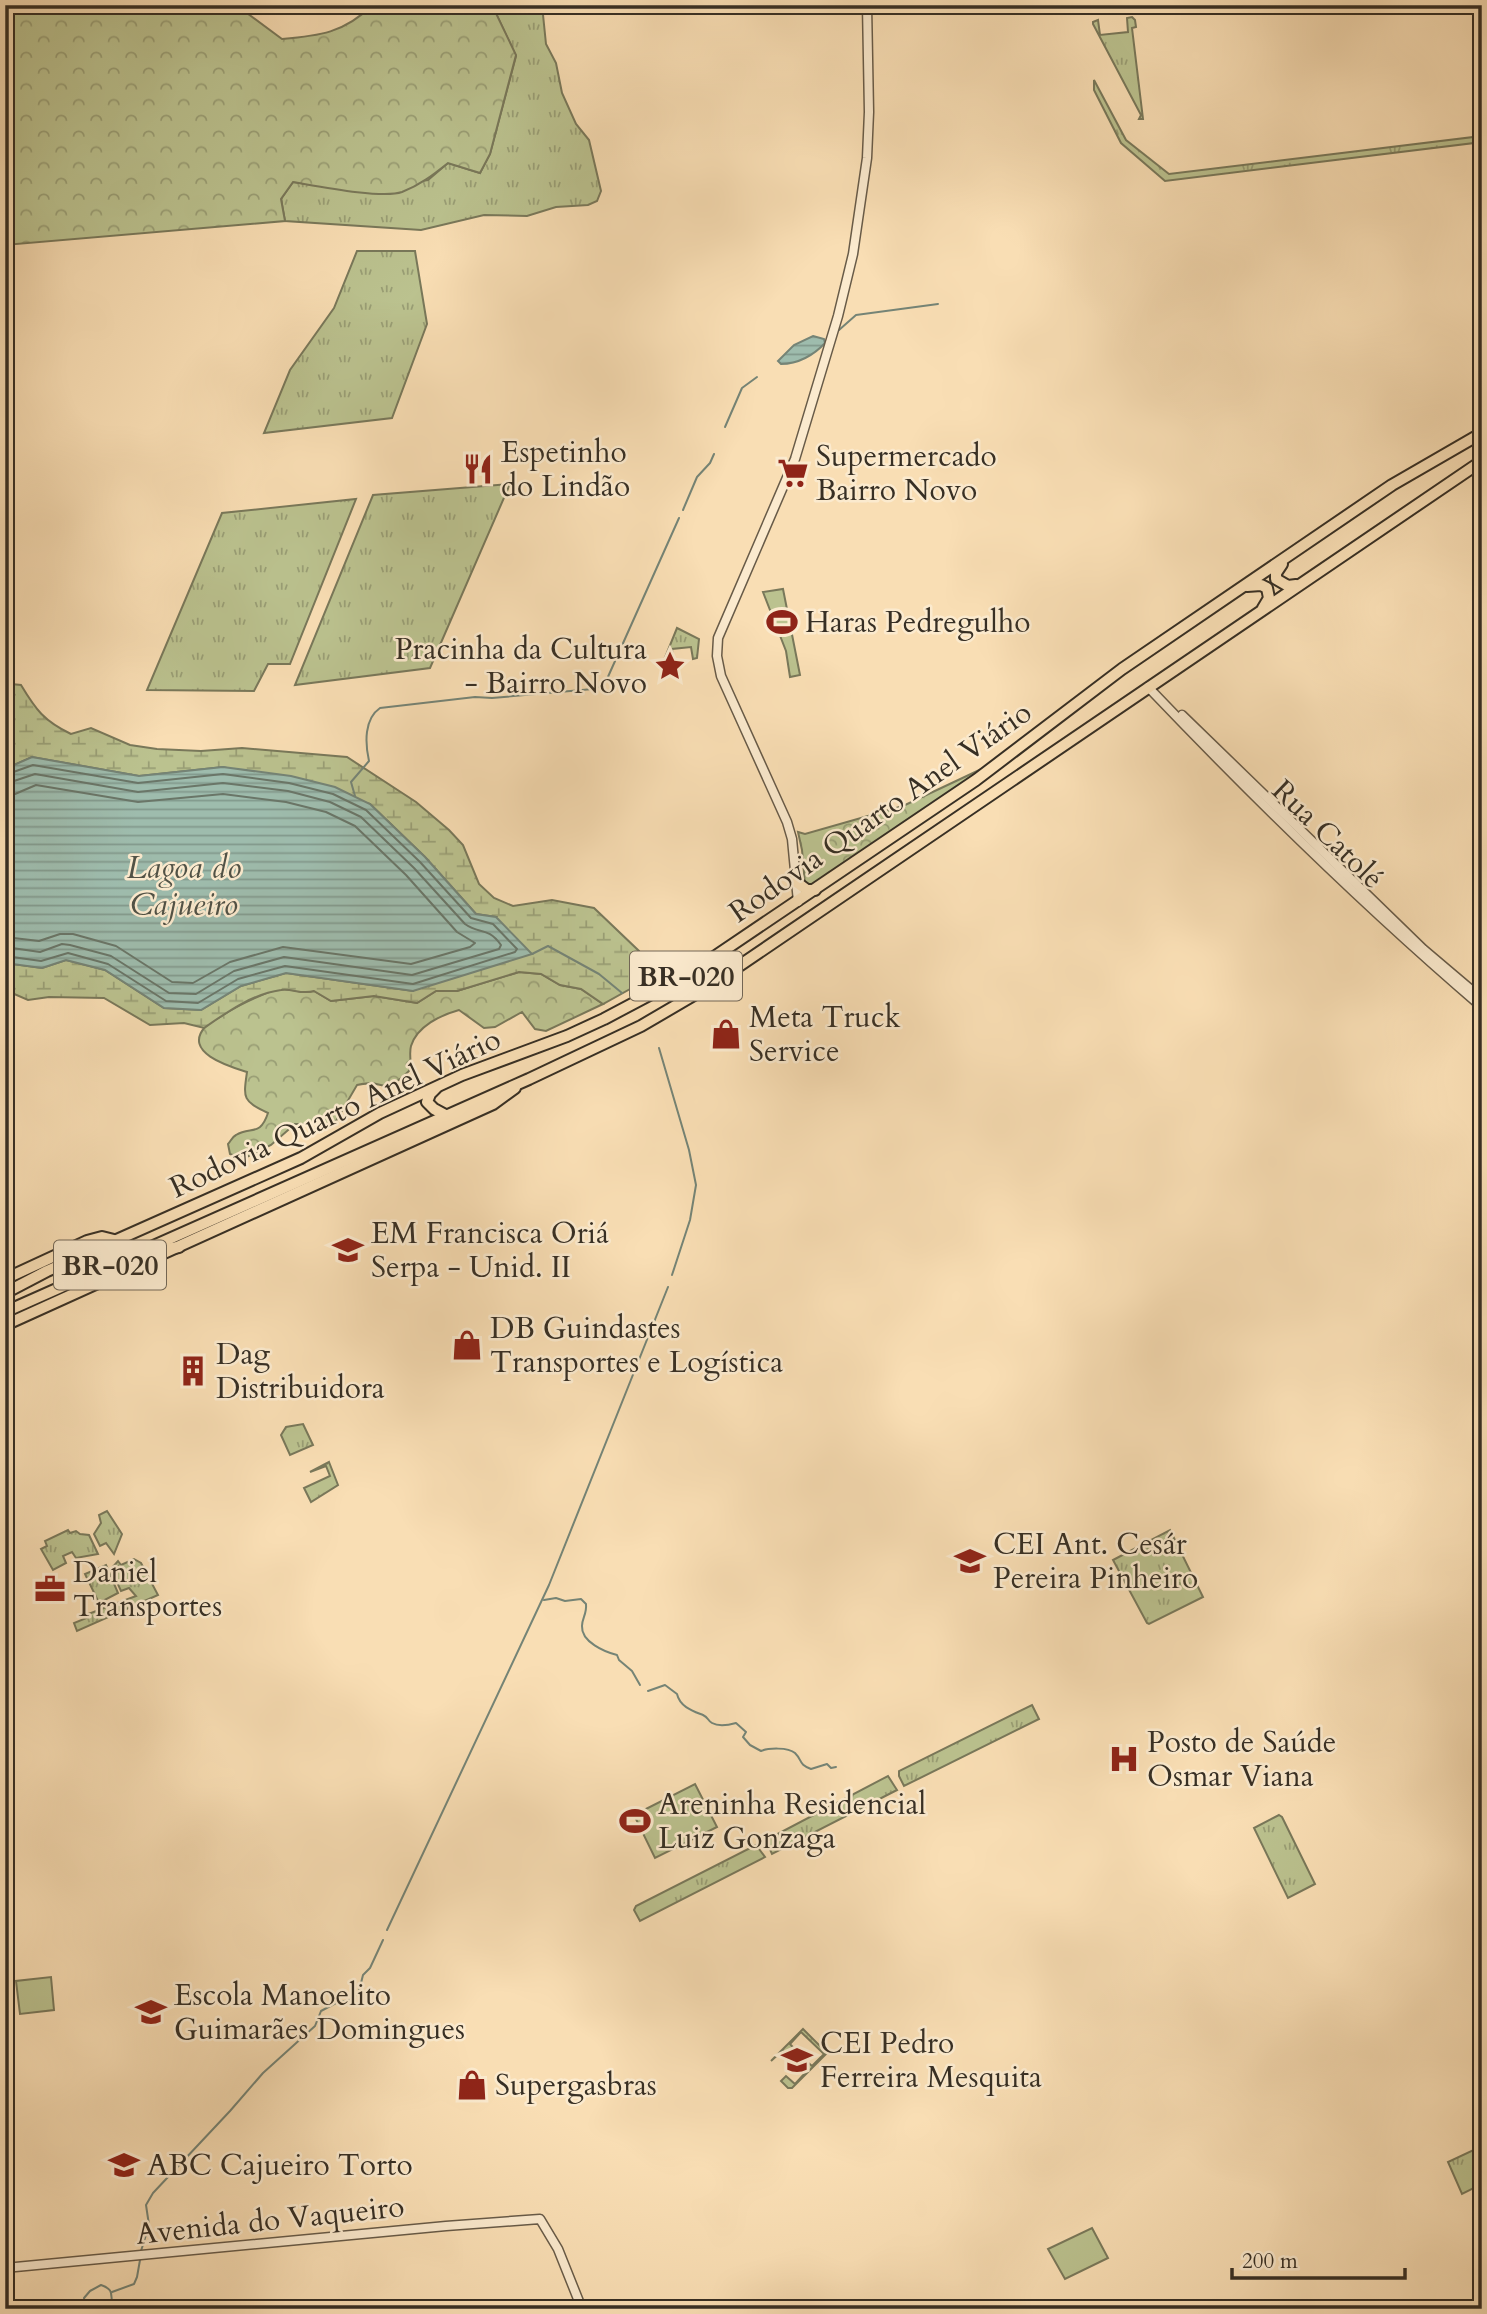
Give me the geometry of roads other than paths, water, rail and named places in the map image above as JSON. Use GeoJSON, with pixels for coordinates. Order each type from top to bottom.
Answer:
{"type":"FeatureCollection","features":[{"type":"Feature","properties":{"kind":"main road","name":"Rodovia Quarto Anel Viário"},"geometry":{"type":"LineString","coordinates":[[5,1293],[47,1271],[301,1158],[380,1114],[438,1086],[568,1036],[654,995],[743,939],[976,780],[1122,669],[1392,485],[1482,433]]}},
{"type":"Feature","properties":{"kind":"main road","name":"Rodovia Quarto Anel Viário"},"geometry":{"type":"LineString","coordinates":[[5,1312],[529,1079],[663,1014],[852,891],[1150,685],[1482,461]]}},
{"type":"Feature","properties":{"kind":"main road"},"geometry":{"type":"LineString","coordinates":[[1300,584],[1285,585],[1278,582],[1275,575],[1281,565],[1303,546]]}},
{"type":"Feature","properties":{"kind":"main road"},"geometry":{"type":"LineString","coordinates":[[1241,589],[1258,584],[1265,586],[1269,598],[1264,608]]}},
{"type":"Feature","properties":{"kind":"main road"},"geometry":{"type":"LineString","coordinates":[[841,873],[852,891]]}},
{"type":"Feature","properties":{"kind":"main road"},"geometry":{"type":"LineString","coordinates":[[795,881],[807,890],[815,890]]}},
{"type":"Feature","properties":{"kind":"main road"},"geometry":{"type":"LineString","coordinates":[[743,939],[751,958]]}},
{"type":"Feature","properties":{"kind":"main road","name":"BR-020"},"geometry":{"type":"LineString","coordinates":[[5,1325],[493,1104],[529,1079]]}},
{"type":"Feature","properties":{"kind":"main road"},"geometry":{"type":"LineString","coordinates":[[438,1086],[429,1094],[428,1102],[447,1116]]}},
{"type":"Feature","properties":{"kind":"main road"},"geometry":{"type":"LineString","coordinates":[[5,1279],[87,1241],[102,1237],[118,1241]]}},
{"type":"Feature","properties":{"kind":"main road"},"geometry":{"type":"LineString","coordinates":[[132,1255],[179,1247]]}},
{"type":"Feature","properties":{"kind":"street"},"geometry":{"type":"LineString","coordinates":[[798,902],[792,839],[787,822],[722,677],[717,656],[718,638],[795,459],[838,316],[853,254],[867,158],[867,5]]}},
{"type":"Feature","properties":{"kind":"street","name":"Rua Catolé"},"geometry":{"type":"LineString","coordinates":[[1150,685],[1200,741],[1352,884],[1413,949],[1482,1007]]}},
{"type":"Feature","properties":{"kind":"street","name":"Rua Catolé"},"geometry":{"type":"LineString","coordinates":[[1383,915],[1482,999]]}},
{"type":"Feature","properties":{"kind":"street","name":"Avenida do Vaqueiro"},"geometry":{"type":"LineString","coordinates":[[5,2269],[540,2219],[558,2249],[582,2309]]}},
{"type":"Feature","properties":{"kind":"water"},"geometry":{"type":"Polygon","coordinates":[[[813,336],[824,339],[825,343],[816,351],[794,362],[781,364],[778,361],[794,345],[813,336]]]}},
{"type":"Feature","properties":{"kind":"water","name":"Lagoa do Cajueiro"},"geometry":{"type":"Polygon","coordinates":[[[32,757],[139,776],[223,767],[291,776],[335,787],[370,804],[425,857],[476,914],[496,917],[532,954],[413,991],[286,973],[241,986],[201,1010],[164,1008],[105,970],[66,960],[42,968],[5,963],[5,769],[32,757]]]}},
{"type":"Feature","properties":{"kind":"waterway"},"geometry":{"type":"LineString","coordinates":[[839,330],[856,315],[938,304]]}},
{"type":"Feature","properties":{"kind":"waterway"},"geometry":{"type":"LineString","coordinates":[[725,427],[742,388],[757,377]]}},
{"type":"Feature","properties":{"kind":"waterway"},"geometry":{"type":"LineString","coordinates":[[683,510],[697,477],[710,463],[714,454]]}},
{"type":"Feature","properties":{"kind":"waterway"},"geometry":{"type":"LineString","coordinates":[[355,796],[351,782],[369,761],[368,725],[380,708],[475,697],[492,698],[593,689],[601,686],[607,679],[679,518]]}},
{"type":"Feature","properties":{"kind":"waterway"},"geometry":{"type":"LineString","coordinates":[[532,954],[548,946],[599,974],[622,993]]}},
{"type":"Feature","properties":{"kind":"waterway"},"geometry":{"type":"LineString","coordinates":[[659,1048],[689,1150],[696,1185],[690,1220],[672,1275]]}},
{"type":"Feature","properties":{"kind":"waterway"},"geometry":{"type":"LineString","coordinates":[[387,1930],[549,1585],[668,1287]]}},
{"type":"Feature","properties":{"kind":"waterway"},"geometry":{"type":"LineString","coordinates":[[544,1600],[581,1599],[586,1604],[582,1626],[585,1637],[600,1649],[617,1655],[632,1671],[640,1685]]}},
{"type":"Feature","properties":{"kind":"waterway"},"geometry":{"type":"LineString","coordinates":[[648,1691],[665,1685],[677,1694],[684,1705],[705,1716],[712,1723],[736,1723],[746,1732],[743,1737],[750,1745],[761,1751],[792,1751],[802,1764],[811,1769],[827,1764],[831,1768],[836,1767]]}},
{"type":"Feature","properties":{"kind":"waterway"},"geometry":{"type":"LineString","coordinates":[[141,2251],[149,2225],[146,2205],[153,2193],[263,2073],[315,2026],[321,2011],[336,2003],[353,1999],[383,1940]]}},
{"type":"Feature","properties":{"kind":"waterway"},"geometry":{"type":"LineString","coordinates":[[112,2292],[134,2284],[140,2260]]}},
{"type":"Feature","properties":{"kind":"waterway"},"geometry":{"type":"LineString","coordinates":[[86,2309],[84,2298],[101,2285],[111,2292],[115,2309]]}},
{"type":"Feature","properties":{"kind":"waterway"},"geometry":{"type":"LineString","coordinates":[[1222,2309],[1225,2306]]}},
{"type":"Feature","properties":{"kind":"place","name":"Espetinho do Lindão"},"geometry":{"type":"Point","coordinates":[478,469]}},
{"type":"Feature","properties":{"kind":"place","name":"Supermercado Bairro Novo"},"geometry":{"type":"Point","coordinates":[793,473]}},
{"type":"Feature","properties":{"kind":"place","name":"Haras Pedregulho"},"geometry":{"type":"Point","coordinates":[782,622]}},
{"type":"Feature","properties":{"kind":"place","name":"Pracinha da Cultura - Bairro Novo"},"geometry":{"type":"Point","coordinates":[670,666]}},
{"type":"Feature","properties":{"kind":"place","name":"Meta Truck Service"},"geometry":{"type":"Point","coordinates":[726,1034]}},
{"type":"Feature","properties":{"kind":"place","name":"EM Francisca Oriá Serpa - Unid. II"},"geometry":{"type":"Point","coordinates":[348,1250]}},
{"type":"Feature","properties":{"kind":"place","name":"DB Guindastes Transportes e Logística"},"geometry":{"type":"Point","coordinates":[467,1345]}},
{"type":"Feature","properties":{"kind":"place","name":"Dag Distribuidora"},"geometry":{"type":"Point","coordinates":[193,1371]}},
{"type":"Feature","properties":{"kind":"place","name":"CEI Ant. Cesár Pereira Pinheiro"},"geometry":{"type":"Point","coordinates":[970,1561]}},
{"type":"Feature","properties":{"kind":"place","name":"Daniel Transportes"},"geometry":{"type":"Point","coordinates":[50,1589]}},
{"type":"Feature","properties":{"kind":"place","name":"Posto de Saúde Osmar Viana"},"geometry":{"type":"Point","coordinates":[1124,1759]}},
{"type":"Feature","properties":{"kind":"place","name":"Areninha Residencial Luiz Gonzaga"},"geometry":{"type":"Point","coordinates":[635,1821]}},
{"type":"Feature","properties":{"kind":"place","name":"Escola Manoelito Guimarães Domingues"},"geometry":{"type":"Point","coordinates":[151,2012]}},
{"type":"Feature","properties":{"kind":"place","name":"CEI Pedro Ferreira Mesquita"},"geometry":{"type":"Point","coordinates":[797,2060]}},
{"type":"Feature","properties":{"kind":"place","name":"Supergasbras"},"geometry":{"type":"Point","coordinates":[472,2085]}},
{"type":"Feature","properties":{"kind":"place","name":"ABC Cajueiro Torto"},"geometry":{"type":"Point","coordinates":[124,2165]}}]}
